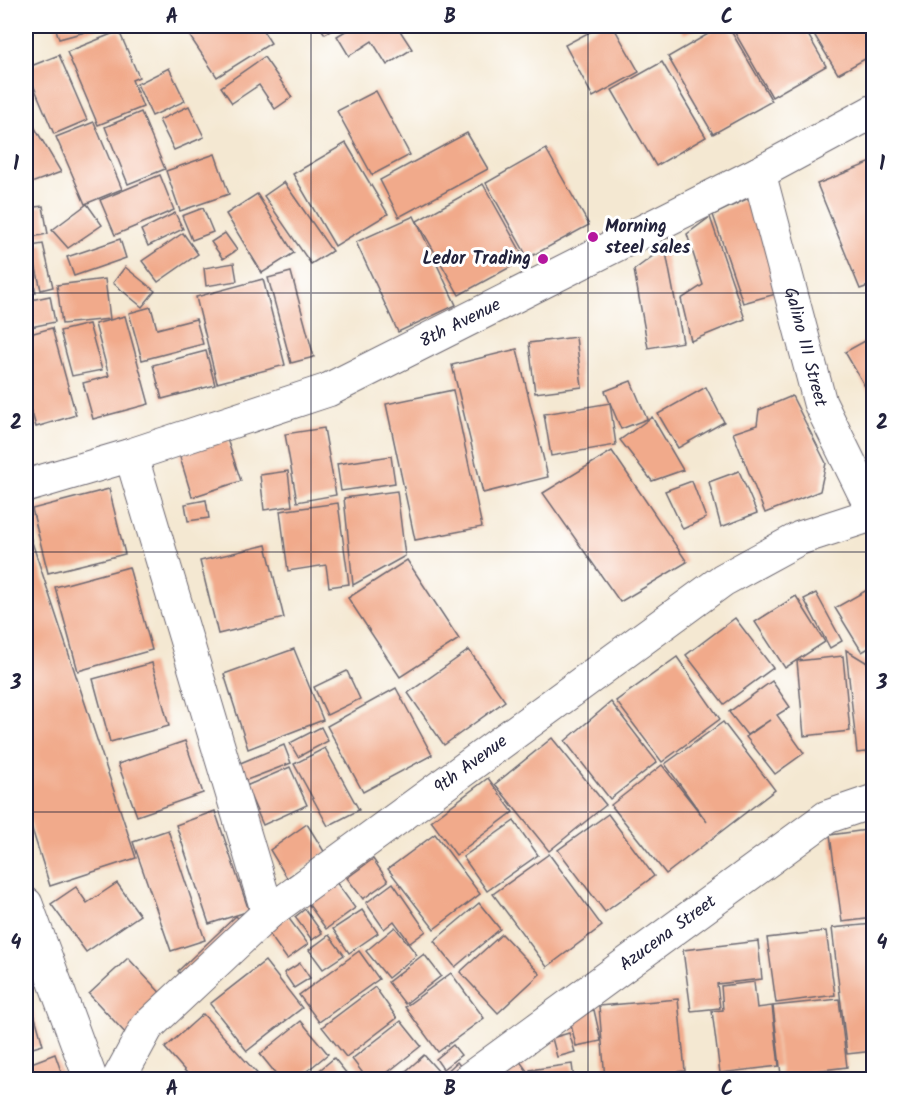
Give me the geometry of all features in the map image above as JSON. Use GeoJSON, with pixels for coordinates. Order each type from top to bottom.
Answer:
{"type":"FeatureCollection","features":[{"type":"Feature","properties":{"kind":"street","name":"8th Avenue"},"geometry":{"type":"LineString","coordinates":[[26,486],[131,455],[328,390],[759,173],[873,111]]}},
{"type":"Feature","properties":{"kind":"street","name":"Galino III Street"},"geometry":{"type":"LineString","coordinates":[[759,173],[820,403],[873,513]]}},
{"type":"Feature","properties":{"kind":"street"},"geometry":{"type":"LineString","coordinates":[[131,455],[268,913]]}},
{"type":"Feature","properties":{"kind":"street","name":"9th Avenue"},"geometry":{"type":"LineString","coordinates":[[118,1080],[147,1027],[268,913],[723,580],[800,538],[873,513]]}},
{"type":"Feature","properties":{"kind":"street","name":"Azucena Street"},"geometry":{"type":"LineString","coordinates":[[468,1080],[827,817],[873,801]]}},
{"type":"Feature","properties":{"kind":"street"},"geometry":{"type":"LineString","coordinates":[[26,904],[91,1080]]}},
{"type":"Feature","properties":{"kind":"building"},"geometry":{"type":"Polygon","coordinates":[[[55,26],[107,26],[59,39],[55,26]]]}},
{"type":"Feature","properties":{"kind":"building"},"geometry":{"type":"Polygon","coordinates":[[[183,26],[260,26],[271,43],[217,77],[183,26]]]}},
{"type":"Feature","properties":{"kind":"building"},"geometry":{"type":"Polygon","coordinates":[[[319,26],[339,26],[325,34],[319,26]]]}},
{"type":"Feature","properties":{"kind":"building"},"geometry":{"type":"Polygon","coordinates":[[[354,26],[397,26],[412,49],[387,65],[372,41],[349,56],[337,36],[354,26]]]}},
{"type":"Feature","properties":{"kind":"building"},"geometry":{"type":"Polygon","coordinates":[[[601,26],[613,26],[639,72],[593,97],[565,45],[601,26]]]}},
{"type":"Feature","properties":{"kind":"building"},"geometry":{"type":"Polygon","coordinates":[[[678,26],[703,26],[684,34],[678,26]]]}},
{"type":"Feature","properties":{"kind":"building"},"geometry":{"type":"Polygon","coordinates":[[[722,26],[728,26],[772,101],[713,134],[668,57],[722,26]]]}},
{"type":"Feature","properties":{"kind":"building"},"geometry":{"type":"Polygon","coordinates":[[[731,26],[803,26],[826,66],[772,97],[731,26]]]}},
{"type":"Feature","properties":{"kind":"building"},"geometry":{"type":"Polygon","coordinates":[[[809,26],[874,26],[874,54],[838,74],[809,26]]]}},
{"type":"Feature","properties":{"kind":"building"},"geometry":{"type":"Polygon","coordinates":[[[119,31],[139,77],[132,80],[143,107],[98,125],[67,52],[119,31]]]}},
{"type":"Feature","properties":{"kind":"building"},"geometry":{"type":"Polygon","coordinates":[[[59,55],[87,120],[54,134],[26,68],[59,55]]]}},
{"type":"Feature","properties":{"kind":"building"},"geometry":{"type":"Polygon","coordinates":[[[264,57],[292,97],[275,109],[259,85],[232,103],[221,87],[264,57]]]}},
{"type":"Feature","properties":{"kind":"building"},"geometry":{"type":"Polygon","coordinates":[[[662,62],[706,137],[656,166],[612,90],[662,62]]]}},
{"type":"Feature","properties":{"kind":"building"},"geometry":{"type":"Polygon","coordinates":[[[169,68],[185,101],[152,116],[137,84],[169,68]]]}},
{"type":"Feature","properties":{"kind":"building"},"geometry":{"type":"Polygon","coordinates":[[[376,91],[410,155],[372,175],[337,111],[376,91]]]}},
{"type":"Feature","properties":{"kind":"building"},"geometry":{"type":"Polygon","coordinates":[[[189,106],[204,137],[174,150],[159,120],[189,106]]]}},
{"type":"Feature","properties":{"kind":"building"},"geometry":{"type":"Polygon","coordinates":[[[141,112],[165,169],[128,184],[105,127],[141,112]]]}},
{"type":"Feature","properties":{"kind":"building"},"geometry":{"type":"Polygon","coordinates":[[[26,113],[61,172],[26,185],[26,113]]]}},
{"type":"Feature","properties":{"kind":"building"},"geometry":{"type":"Polygon","coordinates":[[[94,122],[122,189],[85,204],[56,137],[94,122]]]}},
{"type":"Feature","properties":{"kind":"building"},"geometry":{"type":"Polygon","coordinates":[[[467,133],[488,169],[399,217],[380,180],[467,133]]]}},
{"type":"Feature","properties":{"kind":"building"},"geometry":{"type":"Polygon","coordinates":[[[346,143],[388,214],[335,246],[293,174],[346,143]]]}},
{"type":"Feature","properties":{"kind":"building"},"geometry":{"type":"Polygon","coordinates":[[[546,149],[589,225],[528,258],[486,183],[546,149]]]}},
{"type":"Feature","properties":{"kind":"building"},"geometry":{"type":"Polygon","coordinates":[[[215,154],[229,194],[180,211],[166,171],[215,154]]]}},
{"type":"Feature","properties":{"kind":"building"},"geometry":{"type":"Polygon","coordinates":[[[874,161],[874,284],[860,289],[817,184],[874,161]]]}},
{"type":"Feature","properties":{"kind":"building"},"geometry":{"type":"Polygon","coordinates":[[[160,175],[174,210],[115,235],[100,200],[160,175]]]}},
{"type":"Feature","properties":{"kind":"building"},"geometry":{"type":"Polygon","coordinates":[[[284,182],[332,251],[311,264],[264,196],[284,182]]]}},
{"type":"Feature","properties":{"kind":"building"},"geometry":{"type":"Polygon","coordinates":[[[483,184],[525,259],[459,295],[417,221],[483,184]]]}},
{"type":"Feature","properties":{"kind":"building"},"geometry":{"type":"Polygon","coordinates":[[[257,194],[294,253],[262,273],[226,214],[257,194]]]}},
{"type":"Feature","properties":{"kind":"building"},"geometry":{"type":"Polygon","coordinates":[[[755,195],[783,292],[743,303],[713,215],[755,195]]]}},
{"type":"Feature","properties":{"kind":"building"},"geometry":{"type":"Polygon","coordinates":[[[87,204],[102,225],[68,248],[52,230],[87,204]]]}},
{"type":"Feature","properties":{"kind":"building"},"geometry":{"type":"Polygon","coordinates":[[[43,206],[48,234],[26,238],[26,208],[43,206]]]}},
{"type":"Feature","properties":{"kind":"building"},"geometry":{"type":"Polygon","coordinates":[[[203,208],[213,232],[192,240],[182,216],[203,208]]]}},
{"type":"Feature","properties":{"kind":"building"},"geometry":{"type":"Polygon","coordinates":[[[175,213],[183,229],[148,246],[141,230],[175,213]]]}},
{"type":"Feature","properties":{"kind":"building"},"geometry":{"type":"Polygon","coordinates":[[[414,216],[456,305],[398,332],[356,242],[414,216]]]}},
{"type":"Feature","properties":{"kind":"building"},"geometry":{"type":"Polygon","coordinates":[[[710,217],[745,319],[691,341],[681,299],[703,285],[687,234],[710,217]]]}},
{"type":"Feature","properties":{"kind":"building"},"geometry":{"type":"Polygon","coordinates":[[[183,233],[198,254],[158,282],[142,261],[183,233]]]}},
{"type":"Feature","properties":{"kind":"building"},"geometry":{"type":"Polygon","coordinates":[[[225,233],[237,250],[223,259],[211,242],[225,233]]]}},
{"type":"Feature","properties":{"kind":"building"},"geometry":{"type":"Polygon","coordinates":[[[120,239],[126,258],[74,276],[67,257],[120,239]]]}},
{"type":"Feature","properties":{"kind":"building"},"geometry":{"type":"Polygon","coordinates":[[[43,244],[53,287],[41,290],[31,246],[43,244]]]}},
{"type":"Feature","properties":{"kind":"building"},"geometry":{"type":"Polygon","coordinates":[[[665,247],[683,342],[648,348],[634,270],[665,247]]]}},
{"type":"Feature","properties":{"kind":"building"},"geometry":{"type":"Polygon","coordinates":[[[26,249],[36,293],[26,295],[26,249]]]}},
{"type":"Feature","properties":{"kind":"building"},"geometry":{"type":"Polygon","coordinates":[[[234,263],[237,281],[206,286],[204,268],[234,263]]]}},
{"type":"Feature","properties":{"kind":"building"},"geometry":{"type":"Polygon","coordinates":[[[125,267],[155,291],[142,307],[113,283],[125,267]]]}},
{"type":"Feature","properties":{"kind":"building"},"geometry":{"type":"Polygon","coordinates":[[[291,272],[314,357],[291,363],[268,278],[291,272]]]}},
{"type":"Feature","properties":{"kind":"building"},"geometry":{"type":"Polygon","coordinates":[[[105,279],[110,319],[62,324],[57,285],[105,279]]]}},
{"type":"Feature","properties":{"kind":"building"},"geometry":{"type":"Polygon","coordinates":[[[263,279],[285,365],[217,383],[196,297],[263,279]]]}},
{"type":"Feature","properties":{"kind":"building"},"geometry":{"type":"Polygon","coordinates":[[[50,296],[55,322],[26,328],[26,301],[50,296]]]}},
{"type":"Feature","properties":{"kind":"building"},"geometry":{"type":"Polygon","coordinates":[[[151,307],[157,329],[196,319],[203,344],[142,360],[129,313],[151,307]]]}},
{"type":"Feature","properties":{"kind":"building"},"geometry":{"type":"Polygon","coordinates":[[[125,316],[149,404],[93,419],[83,383],[109,376],[95,324],[125,316]]]}},
{"type":"Feature","properties":{"kind":"building"},"geometry":{"type":"Polygon","coordinates":[[[89,324],[102,370],[72,376],[60,331],[89,324]]]}},
{"type":"Feature","properties":{"kind":"building"},"geometry":{"type":"Polygon","coordinates":[[[52,328],[76,415],[36,427],[26,391],[26,335],[52,328]]]}},
{"type":"Feature","properties":{"kind":"building"},"geometry":{"type":"Polygon","coordinates":[[[874,336],[874,402],[845,352],[874,336]]]}},
{"type":"Feature","properties":{"kind":"building"},"geometry":{"type":"Polygon","coordinates":[[[576,337],[582,387],[535,393],[529,343],[576,337]]]}},
{"type":"Feature","properties":{"kind":"building"},"geometry":{"type":"Polygon","coordinates":[[[517,349],[548,477],[483,493],[452,365],[517,349]]]}},
{"type":"Feature","properties":{"kind":"building"},"geometry":{"type":"Polygon","coordinates":[[[206,351],[215,385],[162,399],[153,365],[206,351]]]}},
{"type":"Feature","properties":{"kind":"building"},"geometry":{"type":"Polygon","coordinates":[[[631,381],[647,419],[621,429],[605,391],[631,381]]]}},
{"type":"Feature","properties":{"kind":"building"},"geometry":{"type":"Polygon","coordinates":[[[706,387],[724,422],[678,448],[658,414],[706,387]]]}},
{"type":"Feature","properties":{"kind":"building"},"geometry":{"type":"Polygon","coordinates":[[[453,390],[482,527],[415,540],[386,404],[453,390]]]}},
{"type":"Feature","properties":{"kind":"building"},"geometry":{"type":"Polygon","coordinates":[[[792,396],[826,463],[820,491],[765,513],[733,433],[757,425],[759,410],[792,396]]]}},
{"type":"Feature","properties":{"kind":"building"},"geometry":{"type":"Polygon","coordinates":[[[610,403],[616,445],[551,456],[544,414],[610,403]]]}},
{"type":"Feature","properties":{"kind":"building"},"geometry":{"type":"Polygon","coordinates":[[[652,417],[683,470],[652,481],[620,440],[652,417]]]}},
{"type":"Feature","properties":{"kind":"building"},"geometry":{"type":"Polygon","coordinates":[[[324,428],[336,495],[297,502],[285,434],[324,428]]]}},
{"type":"Feature","properties":{"kind":"building"},"geometry":{"type":"Polygon","coordinates":[[[227,439],[241,481],[192,497],[179,454],[227,439]]]}},
{"type":"Feature","properties":{"kind":"building"},"geometry":{"type":"Polygon","coordinates":[[[612,451],[687,562],[620,602],[543,493],[612,451]]]}},
{"type":"Feature","properties":{"kind":"building"},"geometry":{"type":"Polygon","coordinates":[[[391,456],[395,483],[341,491],[337,464],[391,456]]]}},
{"type":"Feature","properties":{"kind":"building"},"geometry":{"type":"Polygon","coordinates":[[[288,471],[292,506],[264,510],[260,475],[288,471]]]}},
{"type":"Feature","properties":{"kind":"building"},"geometry":{"type":"Polygon","coordinates":[[[739,471],[757,513],[721,527],[709,482],[739,471]]]}},
{"type":"Feature","properties":{"kind":"building"},"geometry":{"type":"Polygon","coordinates":[[[692,481],[706,518],[683,529],[665,491],[692,481]]]}},
{"type":"Feature","properties":{"kind":"building"},"geometry":{"type":"Polygon","coordinates":[[[109,489],[125,554],[48,573],[32,509],[109,489]]]}},
{"type":"Feature","properties":{"kind":"building"},"geometry":{"type":"Polygon","coordinates":[[[397,491],[405,556],[353,585],[344,498],[397,491]]]}},
{"type":"Feature","properties":{"kind":"building"},"geometry":{"type":"Polygon","coordinates":[[[206,500],[209,518],[188,521],[185,504],[206,500]]]}},
{"type":"Feature","properties":{"kind":"building"},"geometry":{"type":"Polygon","coordinates":[[[338,503],[349,584],[329,587],[326,565],[288,571],[280,511],[338,503]]]}},
{"type":"Feature","properties":{"kind":"building"},"geometry":{"type":"Polygon","coordinates":[[[26,524],[136,858],[50,886],[26,810],[26,524]]]}},
{"type":"Feature","properties":{"kind":"building"},"geometry":{"type":"Polygon","coordinates":[[[266,545],[284,618],[218,634],[200,561],[266,545]]]}},
{"type":"Feature","properties":{"kind":"building"},"geometry":{"type":"Polygon","coordinates":[[[407,560],[459,639],[400,677],[348,598],[407,560]]]}},
{"type":"Feature","properties":{"kind":"building"},"geometry":{"type":"Polygon","coordinates":[[[129,567],[152,650],[78,671],[55,587],[129,567]]]}},
{"type":"Feature","properties":{"kind":"building"},"geometry":{"type":"Polygon","coordinates":[[[874,586],[874,645],[862,652],[835,608],[874,586]]]}},
{"type":"Feature","properties":{"kind":"building"},"geometry":{"type":"Polygon","coordinates":[[[816,593],[842,641],[830,648],[804,599],[816,593]]]}},
{"type":"Feature","properties":{"kind":"building"},"geometry":{"type":"Polygon","coordinates":[[[796,596],[825,642],[785,668],[755,622],[796,596]]]}},
{"type":"Feature","properties":{"kind":"building"},"geometry":{"type":"Polygon","coordinates":[[[735,618],[773,668],[724,704],[686,655],[735,618]]]}},
{"type":"Feature","properties":{"kind":"building"},"geometry":{"type":"Polygon","coordinates":[[[294,649],[323,720],[248,749],[224,674],[294,649]]]}},
{"type":"Feature","properties":{"kind":"building"},"geometry":{"type":"Polygon","coordinates":[[[469,650],[505,701],[444,745],[408,693],[469,650]]]}},
{"type":"Feature","properties":{"kind":"building"},"geometry":{"type":"Polygon","coordinates":[[[846,650],[874,667],[874,751],[857,753],[846,650]]]}},
{"type":"Feature","properties":{"kind":"building"},"geometry":{"type":"Polygon","coordinates":[[[843,656],[850,731],[804,736],[797,661],[843,656]]]}},
{"type":"Feature","properties":{"kind":"building"},"geometry":{"type":"Polygon","coordinates":[[[677,657],[720,719],[662,762],[616,701],[677,657]]]}},
{"type":"Feature","properties":{"kind":"building"},"geometry":{"type":"Polygon","coordinates":[[[152,663],[169,726],[110,742],[93,679],[152,663]]]}},
{"type":"Feature","properties":{"kind":"building"},"geometry":{"type":"Polygon","coordinates":[[[347,671],[360,699],[327,715],[314,687],[347,671]]]}},
{"type":"Feature","properties":{"kind":"building"},"geometry":{"type":"Polygon","coordinates":[[[772,681],[790,707],[777,715],[804,753],[775,774],[746,737],[770,720],[747,735],[729,712],[772,681]]]}},
{"type":"Feature","properties":{"kind":"building"},"geometry":{"type":"Polygon","coordinates":[[[396,688],[432,755],[363,792],[327,726],[396,688]]]}},
{"type":"Feature","properties":{"kind":"building"},"geometry":{"type":"Polygon","coordinates":[[[611,702],[657,762],[610,799],[565,741],[611,702]]]}},
{"type":"Feature","properties":{"kind":"building"},"geometry":{"type":"Polygon","coordinates":[[[723,722],[775,790],[666,874],[611,805],[662,765],[707,822],[665,764],[723,722]]]}},
{"type":"Feature","properties":{"kind":"building"},"geometry":{"type":"Polygon","coordinates":[[[321,727],[328,741],[298,757],[290,743],[321,727]]]}},
{"type":"Feature","properties":{"kind":"building"},"geometry":{"type":"Polygon","coordinates":[[[552,738],[606,805],[549,851],[495,784],[552,738]]]}},
{"type":"Feature","properties":{"kind":"building"},"geometry":{"type":"Polygon","coordinates":[[[185,741],[203,793],[137,816],[118,764],[185,741]]]}},
{"type":"Feature","properties":{"kind":"building"},"geometry":{"type":"Polygon","coordinates":[[[284,745],[291,763],[244,781],[238,764],[284,745]]]}},
{"type":"Feature","properties":{"kind":"building"},"geometry":{"type":"Polygon","coordinates":[[[325,748],[359,810],[328,826],[294,764],[325,748]]]}},
{"type":"Feature","properties":{"kind":"building"},"geometry":{"type":"Polygon","coordinates":[[[290,767],[307,805],[263,825],[246,786],[290,767]]]}},
{"type":"Feature","properties":{"kind":"building"},"geometry":{"type":"Polygon","coordinates":[[[488,778],[513,812],[456,855],[431,821],[488,778]]]}},
{"type":"Feature","properties":{"kind":"building"},"geometry":{"type":"Polygon","coordinates":[[[215,811],[249,911],[209,924],[176,825],[215,811]]]}},
{"type":"Feature","properties":{"kind":"building"},"geometry":{"type":"Polygon","coordinates":[[[608,814],[654,876],[605,912],[558,850],[608,814]]]}},
{"type":"Feature","properties":{"kind":"building"},"geometry":{"type":"Polygon","coordinates":[[[514,821],[538,855],[487,891],[463,857],[514,821]]]}},
{"type":"Feature","properties":{"kind":"building"},"geometry":{"type":"Polygon","coordinates":[[[307,824],[325,853],[287,878],[270,850],[307,824]]]}},
{"type":"Feature","properties":{"kind":"building"},"geometry":{"type":"Polygon","coordinates":[[[874,829],[874,918],[842,922],[830,835],[874,829]]]}},
{"type":"Feature","properties":{"kind":"building"},"geometry":{"type":"Polygon","coordinates":[[[168,830],[205,940],[171,951],[133,842],[168,830]]]}},
{"type":"Feature","properties":{"kind":"building"},"geometry":{"type":"Polygon","coordinates":[[[435,834],[480,894],[434,929],[388,869],[435,834]]]}},
{"type":"Feature","properties":{"kind":"building"},"geometry":{"type":"Polygon","coordinates":[[[549,854],[602,926],[547,967],[493,894],[549,854]]]}},
{"type":"Feature","properties":{"kind":"building"},"geometry":{"type":"Polygon","coordinates":[[[373,859],[388,881],[363,899],[347,878],[373,859]]]}},
{"type":"Feature","properties":{"kind":"building"},"geometry":{"type":"Polygon","coordinates":[[[336,882],[355,908],[326,929],[307,902],[336,882]]]}},
{"type":"Feature","properties":{"kind":"building"},"geometry":{"type":"Polygon","coordinates":[[[117,883],[140,915],[86,952],[51,904],[76,887],[87,903],[117,883]]]}},
{"type":"Feature","properties":{"kind":"building"},"geometry":{"type":"Polygon","coordinates":[[[393,883],[426,931],[410,943],[394,921],[384,929],[366,903],[393,883]]]}},
{"type":"Feature","properties":{"kind":"building"},"geometry":{"type":"Polygon","coordinates":[[[479,903],[500,929],[455,967],[434,941],[479,903]]]}},
{"type":"Feature","properties":{"kind":"building"},"geometry":{"type":"Polygon","coordinates":[[[305,909],[322,933],[312,940],[295,917],[305,909]]]}},
{"type":"Feature","properties":{"kind":"building"},"geometry":{"type":"Polygon","coordinates":[[[362,910],[378,933],[349,953],[333,929],[362,910]]]}},
{"type":"Feature","properties":{"kind":"building"},"geometry":{"type":"Polygon","coordinates":[[[236,916],[248,929],[190,984],[178,971],[236,916]]]}},
{"type":"Feature","properties":{"kind":"building"},"geometry":{"type":"Polygon","coordinates":[[[287,916],[308,944],[287,959],[267,931],[287,916]]]}},
{"type":"Feature","properties":{"kind":"building"},"geometry":{"type":"Polygon","coordinates":[[[873,924],[874,1051],[847,1054],[832,928],[873,924]]]}},
{"type":"Feature","properties":{"kind":"building"},"geometry":{"type":"Polygon","coordinates":[[[395,927],[417,955],[388,978],[366,951],[395,927]]]}},
{"type":"Feature","properties":{"kind":"building"},"geometry":{"type":"Polygon","coordinates":[[[826,931],[835,995],[776,1003],[767,938],[826,931]]]}},
{"type":"Feature","properties":{"kind":"building"},"geometry":{"type":"Polygon","coordinates":[[[502,934],[540,974],[498,1013],[460,972],[502,934]]]}},
{"type":"Feature","properties":{"kind":"building"},"geometry":{"type":"Polygon","coordinates":[[[329,935],[344,955],[323,969],[309,950],[329,935]]]}},
{"type":"Feature","properties":{"kind":"building"},"geometry":{"type":"Polygon","coordinates":[[[758,941],[762,979],[717,984],[720,1008],[691,1011],[683,950],[758,941]]]}},
{"type":"Feature","properties":{"kind":"building"},"geometry":{"type":"Polygon","coordinates":[[[359,951],[379,979],[319,1022],[299,995],[359,951]]]}},
{"type":"Feature","properties":{"kind":"building"},"geometry":{"type":"Polygon","coordinates":[[[424,954],[441,976],[405,1004],[388,982],[424,954]]]}},
{"type":"Feature","properties":{"kind":"building"},"geometry":{"type":"Polygon","coordinates":[[[128,958],[167,1000],[128,1036],[89,994],[128,958]]]}},
{"type":"Feature","properties":{"kind":"building"},"geometry":{"type":"Polygon","coordinates":[[[265,961],[302,1008],[247,1051],[210,1004],[265,961]]]}},
{"type":"Feature","properties":{"kind":"building"},"geometry":{"type":"Polygon","coordinates":[[[300,963],[310,978],[294,988],[284,973],[300,963]]]}},
{"type":"Feature","properties":{"kind":"building"},"geometry":{"type":"Polygon","coordinates":[[[451,973],[484,1018],[438,1052],[405,1007],[451,973]]]}},
{"type":"Feature","properties":{"kind":"building"},"geometry":{"type":"Polygon","coordinates":[[[754,982],[757,1008],[772,1006],[779,1066],[720,1073],[712,1011],[723,1010],[721,986],[754,982]]]}},
{"type":"Feature","properties":{"kind":"building"},"geometry":{"type":"Polygon","coordinates":[[[375,987],[397,1018],[346,1057],[322,1027],[375,987]]]}},
{"type":"Feature","properties":{"kind":"building"},"geometry":{"type":"Polygon","coordinates":[[[678,999],[685,1071],[605,1079],[599,1006],[678,999]]]}},
{"type":"Feature","properties":{"kind":"building"},"geometry":{"type":"Polygon","coordinates":[[[839,999],[847,1067],[781,1075],[773,1006],[839,999]]]}},
{"type":"Feature","properties":{"kind":"building"},"geometry":{"type":"Polygon","coordinates":[[[33,1010],[43,1045],[26,1050],[26,1012],[33,1010]]]}},
{"type":"Feature","properties":{"kind":"building"},"geometry":{"type":"Polygon","coordinates":[[[594,1010],[601,1041],[576,1046],[569,1016],[594,1010]]]}},
{"type":"Feature","properties":{"kind":"building"},"geometry":{"type":"Polygon","coordinates":[[[203,1014],[263,1080],[193,1080],[165,1048],[203,1014]]]}},
{"type":"Feature","properties":{"kind":"building"},"geometry":{"type":"Polygon","coordinates":[[[301,1021],[328,1054],[296,1080],[281,1080],[260,1054],[301,1021]]]}},
{"type":"Feature","properties":{"kind":"building"},"geometry":{"type":"Polygon","coordinates":[[[401,1021],[421,1046],[378,1080],[368,1080],[352,1059],[401,1021]]]}},
{"type":"Feature","properties":{"kind":"building"},"geometry":{"type":"Polygon","coordinates":[[[569,1033],[575,1052],[557,1057],[552,1038],[569,1033]]]}},
{"type":"Feature","properties":{"kind":"building"},"geometry":{"type":"Polygon","coordinates":[[[453,1045],[461,1055],[443,1069],[436,1059],[453,1045]]]}},
{"type":"Feature","properties":{"kind":"building"},"geometry":{"type":"Polygon","coordinates":[[[55,1054],[64,1080],[26,1080],[26,1065],[55,1054]]]}},
{"type":"Feature","properties":{"kind":"building"},"geometry":{"type":"Polygon","coordinates":[[[424,1055],[440,1073],[433,1080],[396,1080],[424,1055]]]}},
{"type":"Feature","properties":{"kind":"building"},"geometry":{"type":"Polygon","coordinates":[[[334,1058],[352,1080],[308,1080],[334,1058]]]}},
{"type":"Feature","properties":{"kind":"building"},"geometry":{"type":"Polygon","coordinates":[[[519,1060],[530,1075],[523,1080],[512,1080],[505,1070],[519,1060]]]}},
{"type":"Feature","properties":{"kind":"building"},"geometry":{"type":"Polygon","coordinates":[[[457,1062],[466,1073],[459,1080],[438,1080],[457,1062]]]}},
{"type":"Feature","properties":{"kind":"building"},"geometry":{"type":"Polygon","coordinates":[[[572,1064],[574,1080],[532,1080],[530,1070],[572,1064]]]}},
{"type":"Feature","properties":{"kind":"place","name":"Morning steel sales"},"geometry":{"type":"Point","coordinates":[593,237]}},
{"type":"Feature","properties":{"kind":"place","name":"Ledor Trading"},"geometry":{"type":"Point","coordinates":[543,259]}}]}
